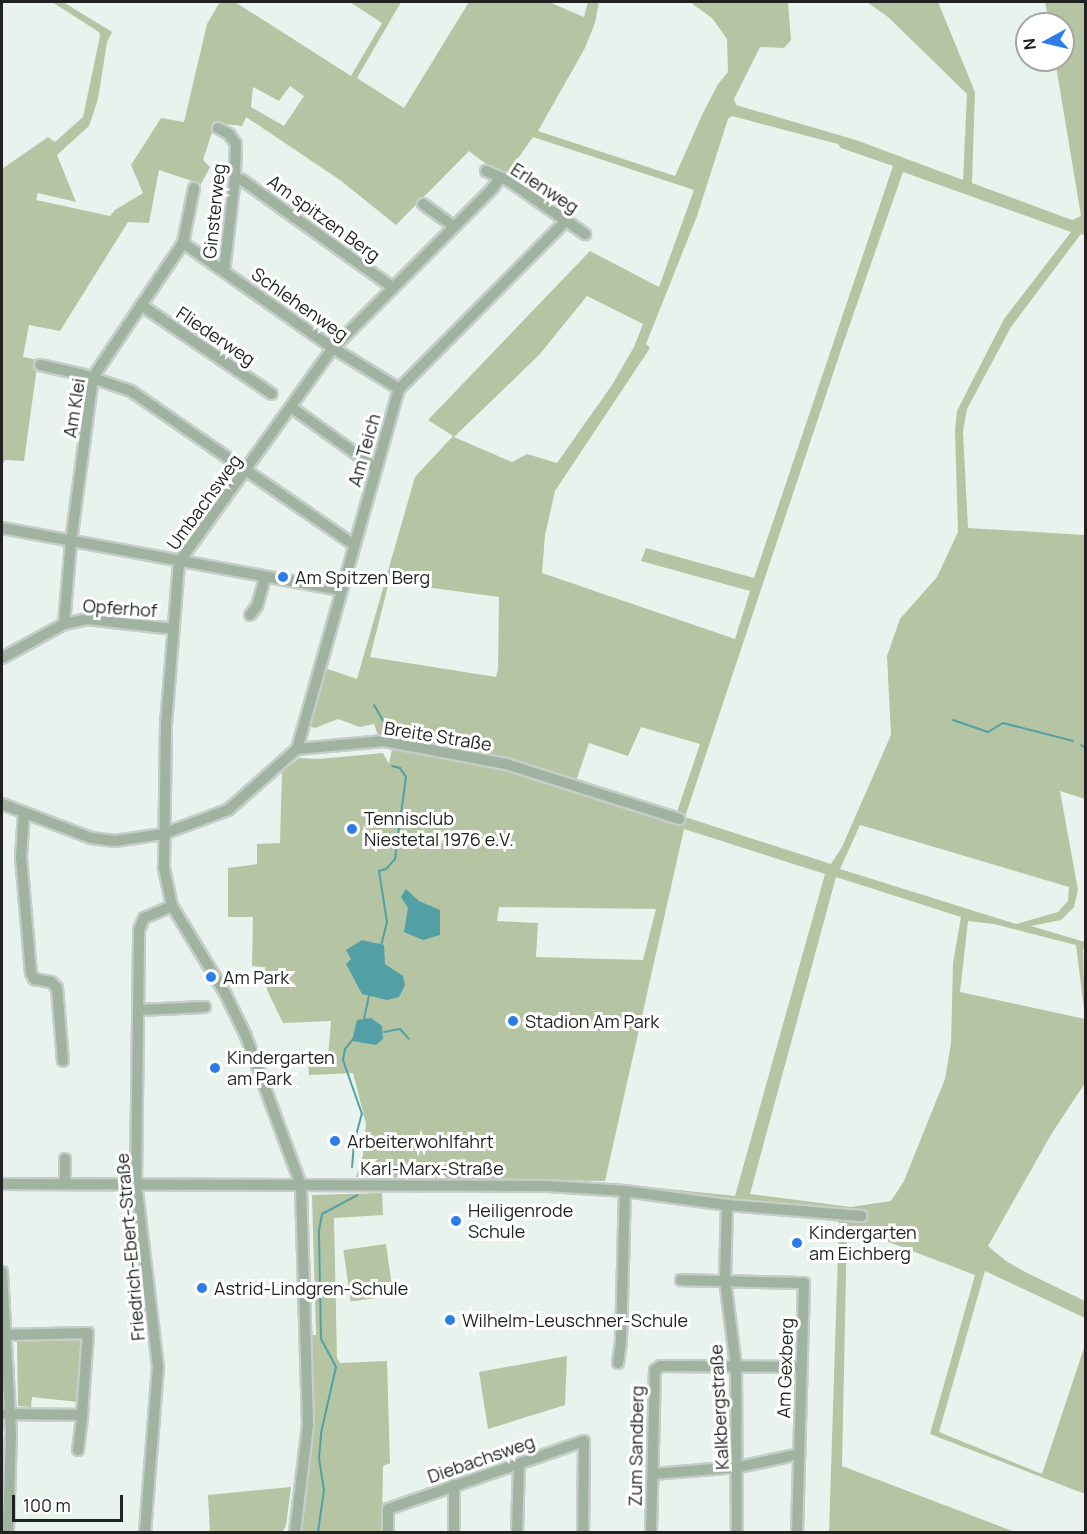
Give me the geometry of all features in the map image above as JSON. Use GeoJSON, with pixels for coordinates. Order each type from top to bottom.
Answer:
{"type":"FeatureCollection","features":[{"type":"Feature","properties":{"kind":"street","name":"Ginsterweg"},"geometry":{"type":"LineString","coordinates":[[218,128],[229,134],[236,144],[235,178],[224,271]]}},
{"type":"Feature","properties":{"kind":"street","name":"Erlenweg"},"geometry":{"type":"LineString","coordinates":[[486,171],[567,220],[585,234]]}},
{"type":"Feature","properties":{"kind":"street","name":"Am spitzen Berg"},"geometry":{"type":"LineString","coordinates":[[235,178],[242,180],[392,287]]}},
{"type":"Feature","properties":{"kind":"street","name":"Umbachsweg"},"geometry":{"type":"LineString","coordinates":[[296,1533],[308,1424],[301,1185],[237,1015],[172,906],[164,867],[163,834],[173,629],[179,562],[333,348],[492,189],[500,178]]}},
{"type":"Feature","properties":{"kind":"street","name":"Am Klei"},"geometry":{"type":"LineString","coordinates":[[64,624],[71,542],[93,377],[183,243],[194,188]]}},
{"type":"Feature","properties":{"kind":"street"},"geometry":{"type":"LineString","coordinates":[[423,204],[455,226]]}},
{"type":"Feature","properties":{"kind":"street","name":"Am Teich"},"geometry":{"type":"LineString","coordinates":[[297,749],[340,590],[399,389],[567,220]]}},
{"type":"Feature","properties":{"kind":"street","name":"Schlehenweg"},"geometry":{"type":"LineString","coordinates":[[183,243],[333,348],[399,389]]}},
{"type":"Feature","properties":{"kind":"street","name":"Fliederweg"},"geometry":{"type":"LineString","coordinates":[[141,305],[272,394]]}},
{"type":"Feature","properties":{"kind":"street"},"geometry":{"type":"LineString","coordinates":[[40,366],[93,377],[131,391],[354,544]]}},
{"type":"Feature","properties":{"kind":"street"},"geometry":{"type":"LineString","coordinates":[[291,407],[376,468]]}},
{"type":"Feature","properties":{"kind":"street"},"geometry":{"type":"LineString","coordinates":[[2,528],[340,590]]}},
{"type":"Feature","properties":{"kind":"street"},"geometry":{"type":"LineString","coordinates":[[250,615],[257,606],[265,578]]}},
{"type":"Feature","properties":{"kind":"street","name":"Opferhof"},"geometry":{"type":"LineString","coordinates":[[2,658],[64,624],[87,619],[173,629]]}},
{"type":"Feature","properties":{"kind":"street","name":"Breite Straße"},"geometry":{"type":"LineString","coordinates":[[297,749],[384,741],[465,755],[506,764],[679,819]]}},
{"type":"Feature","properties":{"kind":"street"},"geometry":{"type":"LineString","coordinates":[[2,804],[91,837],[115,841],[163,834],[228,810],[297,749]]}},
{"type":"Feature","properties":{"kind":"street"},"geometry":{"type":"LineString","coordinates":[[24,812],[21,857],[31,973],[34,979],[51,982],[57,988],[63,1062]]}},
{"type":"Feature","properties":{"kind":"street","name":"Friedrich-Ebert-Straße"},"geometry":{"type":"LineString","coordinates":[[145,1533],[158,1367],[136,1183],[139,930],[144,918],[172,906]]}},
{"type":"Feature","properties":{"kind":"street"},"geometry":{"type":"LineString","coordinates":[[139,1010],[205,1007]]}},
{"type":"Feature","properties":{"kind":"street"},"geometry":{"type":"LineString","coordinates":[[65,1159],[65,1182]]}},
{"type":"Feature","properties":{"kind":"street","name":"Karl-Marx-Straße"},"geometry":{"type":"LineString","coordinates":[[2,1184],[65,1182],[454,1184],[625,1191],[727,1205],[862,1216]]}},
{"type":"Feature","properties":{"kind":"street"},"geometry":{"type":"LineString","coordinates":[[618,1363],[621,1341],[625,1191]]}},
{"type":"Feature","properties":{"kind":"street","name":"Kalkbergstraße"},"geometry":{"type":"LineString","coordinates":[[727,1205],[725,1280],[736,1366],[737,1533]]}},
{"type":"Feature","properties":{"kind":"street"},"geometry":{"type":"LineString","coordinates":[[2,1272],[6,1335],[5,1519],[8,1533]]}},
{"type":"Feature","properties":{"kind":"street"},"geometry":{"type":"LineString","coordinates":[[681,1280],[725,1280]]}},
{"type":"Feature","properties":{"kind":"street","name":"Am Gexberg"},"geometry":{"type":"LineString","coordinates":[[725,1280],[804,1283],[797,1533]]}},
{"type":"Feature","properties":{"kind":"street"},"geometry":{"type":"LineString","coordinates":[[6,1335],[88,1334],[78,1450]]}},
{"type":"Feature","properties":{"kind":"street","name":"Zum Sandberg"},"geometry":{"type":"LineString","coordinates":[[651,1533],[655,1370],[661,1366],[736,1366]]}},
{"type":"Feature","properties":{"kind":"street"},"geometry":{"type":"LineString","coordinates":[[736,1366],[801,1367]]}},
{"type":"Feature","properties":{"kind":"street"},"geometry":{"type":"LineString","coordinates":[[6,1415],[82,1415]]}},
{"type":"Feature","properties":{"kind":"street","name":"Diebachsweg"},"geometry":{"type":"LineString","coordinates":[[388,1533],[388,1509],[584,1441],[583,1533]]}},
{"type":"Feature","properties":{"kind":"street"},"geometry":{"type":"LineString","coordinates":[[653,1474],[738,1467],[799,1454]]}},
{"type":"Feature","properties":{"kind":"street"},"geometry":{"type":"LineString","coordinates":[[517,1533],[519,1464]]}},
{"type":"Feature","properties":{"kind":"street"},"geometry":{"type":"LineString","coordinates":[[454,1485],[454,1533]]}},
{"type":"Feature","properties":{"kind":"green space"},"geometry":{"type":"Polygon","coordinates":[[[52,2],[63,2],[112,32],[107,42],[98,99],[89,126],[57,155],[76,202],[38,193],[36,200],[110,216],[115,210],[143,193],[131,165],[161,118],[184,122],[207,24],[220,2],[235,2],[351,76],[382,23],[350,2],[401,2],[357,78],[404,108],[469,2],[549,2],[584,17],[588,2],[599,2],[595,23],[585,48],[538,131],[675,176],[703,113],[718,84],[728,72],[727,39],[712,18],[690,2],[788,2],[791,40],[784,48],[760,47],[734,99],[736,105],[856,140],[963,180],[967,94],[888,17],[867,2],[938,2],[975,92],[972,183],[1072,220],[1081,216],[1057,72],[1075,72],[1075,12],[1047,12],[1045,2],[1085,2],[1085,235],[1081,234],[1011,327],[967,409],[963,432],[968,528],[1085,535],[1085,799],[1060,791],[1078,890],[1074,907],[1061,920],[1031,926],[1085,942],[1085,949],[1083,949],[1085,1018],[1076,945],[994,924],[968,921],[960,992],[1085,1019],[1085,1083],[1052,1133],[988,1246],[1006,1261],[1025,1272],[1085,1301],[1085,1318],[985,1271],[939,1432],[1042,1474],[1085,1345],[1085,1494],[930,1434],[975,1275],[847,1226],[842,1466],[1015,1532],[829,1532],[839,1222],[630,1190],[630,1185],[735,1196],[825,874],[684,829],[605,1181],[356,1177],[363,1155],[366,1124],[353,1073],[309,1075],[308,1057],[328,1057],[331,1021],[283,1023],[267,990],[265,967],[252,966],[253,917],[228,917],[228,868],[257,864],[257,844],[280,843],[282,771],[299,758],[319,759],[383,753],[389,764],[392,749],[382,746],[374,724],[360,727],[338,719],[315,728],[307,725],[322,667],[357,679],[415,477],[453,436],[428,420],[590,251],[659,287],[694,190],[533,137],[507,174],[494,170],[469,151],[396,225],[340,180],[246,117],[242,126],[215,123],[203,160],[210,167],[201,184],[159,170],[149,223],[128,222],[60,331],[29,325],[23,357],[38,360],[24,461],[5,460],[2,465],[2,169],[48,137],[55,142],[83,117],[99,32],[52,2]],[[290,86],[279,101],[253,87],[251,107],[284,126],[304,96],[290,86]],[[732,116],[728,119],[697,216],[646,344],[650,348],[555,491],[545,535],[542,573],[735,639],[750,591],[641,561],[646,548],[754,578],[893,166],[841,148],[838,144],[732,116]],[[903,172],[685,817],[831,864],[842,847],[891,735],[887,656],[900,619],[937,577],[958,532],[955,430],[957,411],[1004,319],[1071,232],[903,172]],[[587,296],[539,355],[454,437],[512,462],[527,454],[557,463],[612,385],[634,347],[643,324],[587,296]],[[389,582],[370,657],[496,677],[499,597],[389,582]],[[641,727],[628,756],[589,743],[576,781],[676,815],[700,744],[641,727]],[[860,825],[840,869],[1016,924],[1058,912],[1068,901],[1069,887],[860,825]],[[836,877],[750,1194],[851,1207],[891,1201],[904,1181],[945,1079],[951,1043],[953,963],[961,917],[836,877]],[[499,907],[497,921],[538,923],[536,957],[643,960],[656,909],[499,907]]]}},
{"type":"Feature","properties":{"kind":"green space"},"geometry":{"type":"Polygon","coordinates":[[[382,1193],[383,1215],[334,1218],[337,1358],[340,1363],[387,1361],[390,1463],[383,1466],[382,1532],[301,1532],[308,1461],[310,1335],[316,1335],[312,1195],[382,1193]]]}},
{"type":"Feature","properties":{"kind":"green space"},"geometry":{"type":"Polygon","coordinates":[[[386,1244],[393,1295],[351,1301],[343,1250],[386,1244]]]}},
{"type":"Feature","properties":{"kind":"green space"},"geometry":{"type":"Polygon","coordinates":[[[83,1337],[78,1402],[32,1397],[31,1407],[18,1406],[17,1338],[83,1337]]]}},
{"type":"Feature","properties":{"kind":"green space"},"geometry":{"type":"Polygon","coordinates":[[[567,1356],[565,1405],[488,1429],[479,1372],[567,1356]]]}},
{"type":"Feature","properties":{"kind":"green space"},"geometry":{"type":"Polygon","coordinates":[[[291,1487],[286,1526],[282,1532],[210,1532],[208,1495],[291,1487]]]}},
{"type":"Feature","properties":{"kind":"water"},"geometry":{"type":"Polygon","coordinates":[[[406,889],[419,901],[440,910],[440,935],[423,940],[404,932],[408,908],[401,897],[406,889]]]}},
{"type":"Feature","properties":{"kind":"water"},"geometry":{"type":"Polygon","coordinates":[[[362,940],[384,945],[385,964],[403,976],[405,985],[399,997],[387,1000],[362,994],[346,964],[351,959],[346,950],[362,940]]]}},
{"type":"Feature","properties":{"kind":"water"},"geometry":{"type":"Polygon","coordinates":[[[371,1018],[382,1026],[383,1039],[376,1045],[352,1041],[357,1020],[371,1018]]]}},
{"type":"Feature","properties":{"kind":"waterway"},"geometry":{"type":"LineString","coordinates":[[374,705],[392,736]]}},
{"type":"Feature","properties":{"kind":"waterway"},"geometry":{"type":"LineString","coordinates":[[953,720],[988,732],[1003,723],[1073,741]]}},
{"type":"Feature","properties":{"kind":"waterway"},"geometry":{"type":"LineString","coordinates":[[1081,745],[1086,748]]}},
{"type":"Feature","properties":{"kind":"waterway"},"geometry":{"type":"LineString","coordinates":[[381,946],[387,922],[379,871],[386,869],[395,859],[406,777],[400,768],[392,766]]}},
{"type":"Feature","properties":{"kind":"waterway"},"geometry":{"type":"LineString","coordinates":[[364,1019],[369,995]]}},
{"type":"Feature","properties":{"kind":"waterway"},"geometry":{"type":"LineString","coordinates":[[384,1032],[400,1029],[409,1039]]}},
{"type":"Feature","properties":{"kind":"waterway"},"geometry":{"type":"LineString","coordinates":[[352,1167],[354,1143],[362,1114],[343,1060],[345,1049],[353,1039]]}},
{"type":"Feature","properties":{"kind":"waterway"},"geometry":{"type":"LineString","coordinates":[[318,1532],[324,1490],[319,1458],[321,1433],[336,1367],[321,1339],[319,1231],[322,1214],[357,1195]]}},
{"type":"Feature","properties":{"kind":"place","name":"Am Spitzen Berg"},"geometry":{"type":"Point","coordinates":[283,577]}},
{"type":"Feature","properties":{"kind":"place","name":"Tennisclub Niestetal 1976 e.V."},"geometry":{"type":"Point","coordinates":[352,829]}},
{"type":"Feature","properties":{"kind":"place","name":"Am Park"},"geometry":{"type":"Point","coordinates":[211,977]}},
{"type":"Feature","properties":{"kind":"place","name":"Stadion Am Park"},"geometry":{"type":"Point","coordinates":[513,1021]}},
{"type":"Feature","properties":{"kind":"place","name":"Kindergarten am Park"},"geometry":{"type":"Point","coordinates":[215,1068]}},
{"type":"Feature","properties":{"kind":"place","name":"Arbeiterwohlfahrt"},"geometry":{"type":"Point","coordinates":[335,1141]}},
{"type":"Feature","properties":{"kind":"place","name":"Heiligenrode Schule"},"geometry":{"type":"Point","coordinates":[456,1221]}},
{"type":"Feature","properties":{"kind":"place","name":"Kindergarten am Eichberg"},"geometry":{"type":"Point","coordinates":[797,1243]}},
{"type":"Feature","properties":{"kind":"place","name":"Astrid-Lindgren-Schule"},"geometry":{"type":"Point","coordinates":[202,1288]}},
{"type":"Feature","properties":{"kind":"place","name":"Wilhelm-Leuschner-Schule"},"geometry":{"type":"Point","coordinates":[450,1320]}}]}
